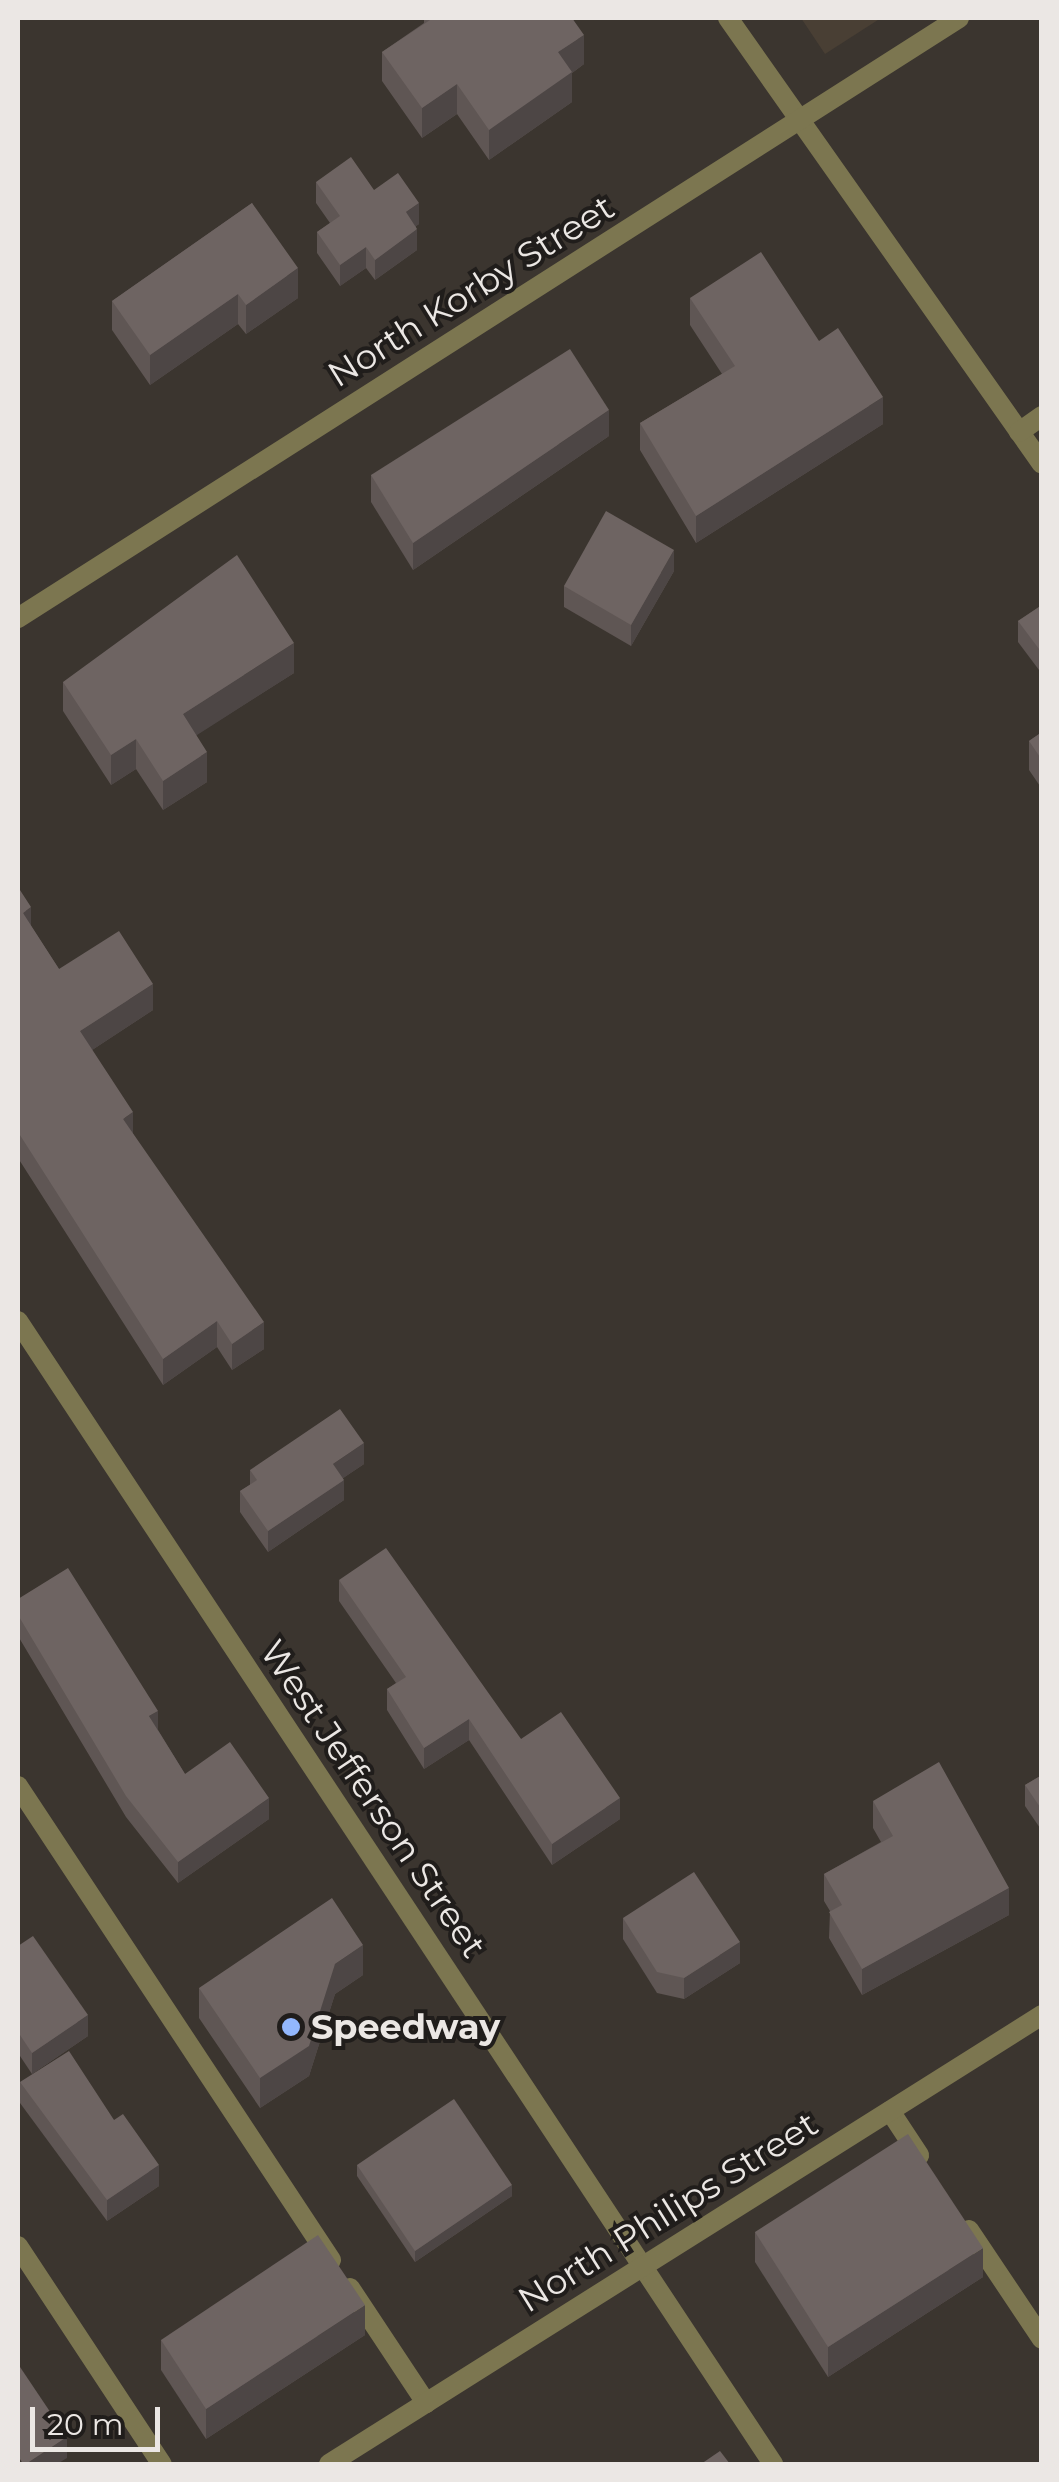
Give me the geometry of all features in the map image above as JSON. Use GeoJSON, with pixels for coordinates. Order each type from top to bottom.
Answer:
{"type":"FeatureCollection","features":[{"type":"Feature","properties":{"kind":"street"},"geometry":{"type":"LineString","coordinates":[[728,18],[1042,464]]}},
{"type":"Feature","properties":{"kind":"street","name":"North Korby Street"},"geometry":{"type":"LineString","coordinates":[[18,618],[959,18]]}},
{"type":"Feature","properties":{"kind":"street"},"geometry":{"type":"LineString","coordinates":[[1019,432],[1042,416]]}},
{"type":"Feature","properties":{"kind":"street","name":"West Jefferson Street"},"geometry":{"type":"LineString","coordinates":[[18,1321],[773,2464]]}},
{"type":"Feature","properties":{"kind":"street"},"geometry":{"type":"LineString","coordinates":[[18,1786],[426,2403]]}},
{"type":"Feature","properties":{"kind":"street","name":"North Philips Street"},"geometry":{"type":"LineString","coordinates":[[329,2464],[1042,2014]]}},
{"type":"Feature","properties":{"kind":"street"},"geometry":{"type":"LineString","coordinates":[[890,2111],[933,2176]]}},
{"type":"Feature","properties":{"kind":"street"},"geometry":{"type":"LineString","coordinates":[[955,2209],[1042,2339]]}},
{"type":"Feature","properties":{"kind":"street"},"geometry":{"type":"LineString","coordinates":[[18,2246],[162,2464]]}},
{"type":"Feature","properties":{"kind":"shaded area"},"geometry":{"type":"Polygon","coordinates":[[[801,18],[881,18],[825,54],[801,18]]]}},
{"type":"Feature","properties":{"kind":"building"},"geometry":{"type":"Polygon","coordinates":[[[433,18],[572,18],[584,35],[558,52],[572,72],[489,130],[457,84],[422,108],[382,52],[433,18]]]}},
{"type":"Feature","properties":{"kind":"building"},"geometry":{"type":"Polygon","coordinates":[[[351,157],[374,190],[398,173],[419,203],[406,212],[417,229],[375,260],[366,247],[340,265],[317,232],[340,216],[316,182],[351,157]]]}},
{"type":"Feature","properties":{"kind":"building"},"geometry":{"type":"Polygon","coordinates":[[[252,203],[298,268],[246,305],[238,294],[150,355],[112,301],[252,203]]]}},
{"type":"Feature","properties":{"kind":"building"},"geometry":{"type":"Polygon","coordinates":[[[761,252],[819,341],[838,328],[883,397],[696,516],[640,423],[735,366],[690,298],[761,252]]]}},
{"type":"Feature","properties":{"kind":"building"},"geometry":{"type":"Polygon","coordinates":[[[570,349],[609,410],[413,543],[371,475],[570,349]]]}},
{"type":"Feature","properties":{"kind":"building"},"geometry":{"type":"Polygon","coordinates":[[[606,511],[674,550],[631,625],[564,586],[606,511]]]}},
{"type":"Feature","properties":{"kind":"building"},"geometry":{"type":"Polygon","coordinates":[[[237,555],[294,643],[183,714],[207,752],[163,781],[136,739],[111,755],[63,682],[237,555]]]}},
{"type":"Feature","properties":{"kind":"building"},"geometry":{"type":"Polygon","coordinates":[[[1042,605],[1042,653],[1018,621],[1042,605]]]}},
{"type":"Feature","properties":{"kind":"building"},"geometry":{"type":"Polygon","coordinates":[[[1042,732],[1042,760],[1029,741],[1042,732]]]}},
{"type":"Feature","properties":{"kind":"building"},"geometry":{"type":"Polygon","coordinates":[[[18,887],[31,907],[23,913],[59,969],[119,931],[153,984],[80,1031],[133,1112],[123,1119],[264,1322],[232,1344],[217,1321],[163,1359],[18,1132],[18,887]]]}},
{"type":"Feature","properties":{"kind":"building"},"geometry":{"type":"Polygon","coordinates":[[[340,1409],[364,1443],[333,1464],[344,1480],[268,1531],[240,1491],[257,1480],[250,1470],[340,1409]]]}},
{"type":"Feature","properties":{"kind":"building"},"geometry":{"type":"Polygon","coordinates":[[[386,1548],[521,1739],[561,1712],[620,1798],[552,1844],[469,1719],[424,1748],[387,1689],[406,1677],[339,1580],[386,1548]]]}},
{"type":"Feature","properties":{"kind":"building"},"geometry":{"type":"Polygon","coordinates":[[[68,1568],[158,1711],[149,1716],[185,1774],[230,1742],[269,1798],[178,1862],[126,1796],[18,1615],[18,1599],[68,1568]]]}},
{"type":"Feature","properties":{"kind":"building"},"geometry":{"type":"Polygon","coordinates":[[[939,1762],[1009,1888],[862,1969],[829,1912],[842,1905],[824,1874],[893,1836],[873,1801],[939,1762]]]}},
{"type":"Feature","properties":{"kind":"building"},"geometry":{"type":"Polygon","coordinates":[[[1042,1775],[1042,1810],[1025,1785],[1042,1775]]]}},
{"type":"Feature","properties":{"kind":"building"},"geometry":{"type":"Polygon","coordinates":[[[694,1872],[740,1942],[684,1978],[657,1972],[623,1918],[694,1872]]]}},
{"type":"Feature","properties":{"kind":"building"},"geometry":{"type":"Polygon","coordinates":[[[332,1898],[363,1945],[335,1964],[309,2046],[260,2078],[199,1988],[332,1898]]]}},
{"type":"Feature","properties":{"kind":"building"},"geometry":{"type":"Polygon","coordinates":[[[33,1936],[88,2015],[32,2053],[18,2032],[18,1946],[33,1936]]]}},
{"type":"Feature","properties":{"kind":"building"},"geometry":{"type":"Polygon","coordinates":[[[69,2051],[114,2120],[123,2114],[159,2165],[107,2200],[20,2082],[69,2051]]]}},
{"type":"Feature","properties":{"kind":"building","name":"Speedway"},"geometry":{"type":"Polygon","coordinates":[[[454,2099],[512,2185],[415,2251],[357,2165],[454,2099]]]}},
{"type":"Feature","properties":{"kind":"building"},"geometry":{"type":"Polygon","coordinates":[[[908,2134],[983,2248],[828,2347],[755,2232],[908,2134]]]}},
{"type":"Feature","properties":{"kind":"building"},"geometry":{"type":"Polygon","coordinates":[[[318,2235],[365,2305],[206,2409],[161,2340],[318,2235]]]}},
{"type":"Feature","properties":{"kind":"building"},"geometry":{"type":"Polygon","coordinates":[[[18,2364],[67,2437],[26,2464],[18,2456],[18,2364]]]}},
{"type":"Feature","properties":{"kind":"building"},"geometry":{"type":"Polygon","coordinates":[[[720,2451],[730,2464],[701,2464],[720,2451]]]}},
{"type":"Feature","properties":{"kind":"place","name":"Speedway"},"geometry":{"type":"Point","coordinates":[291,2027]}}]}
